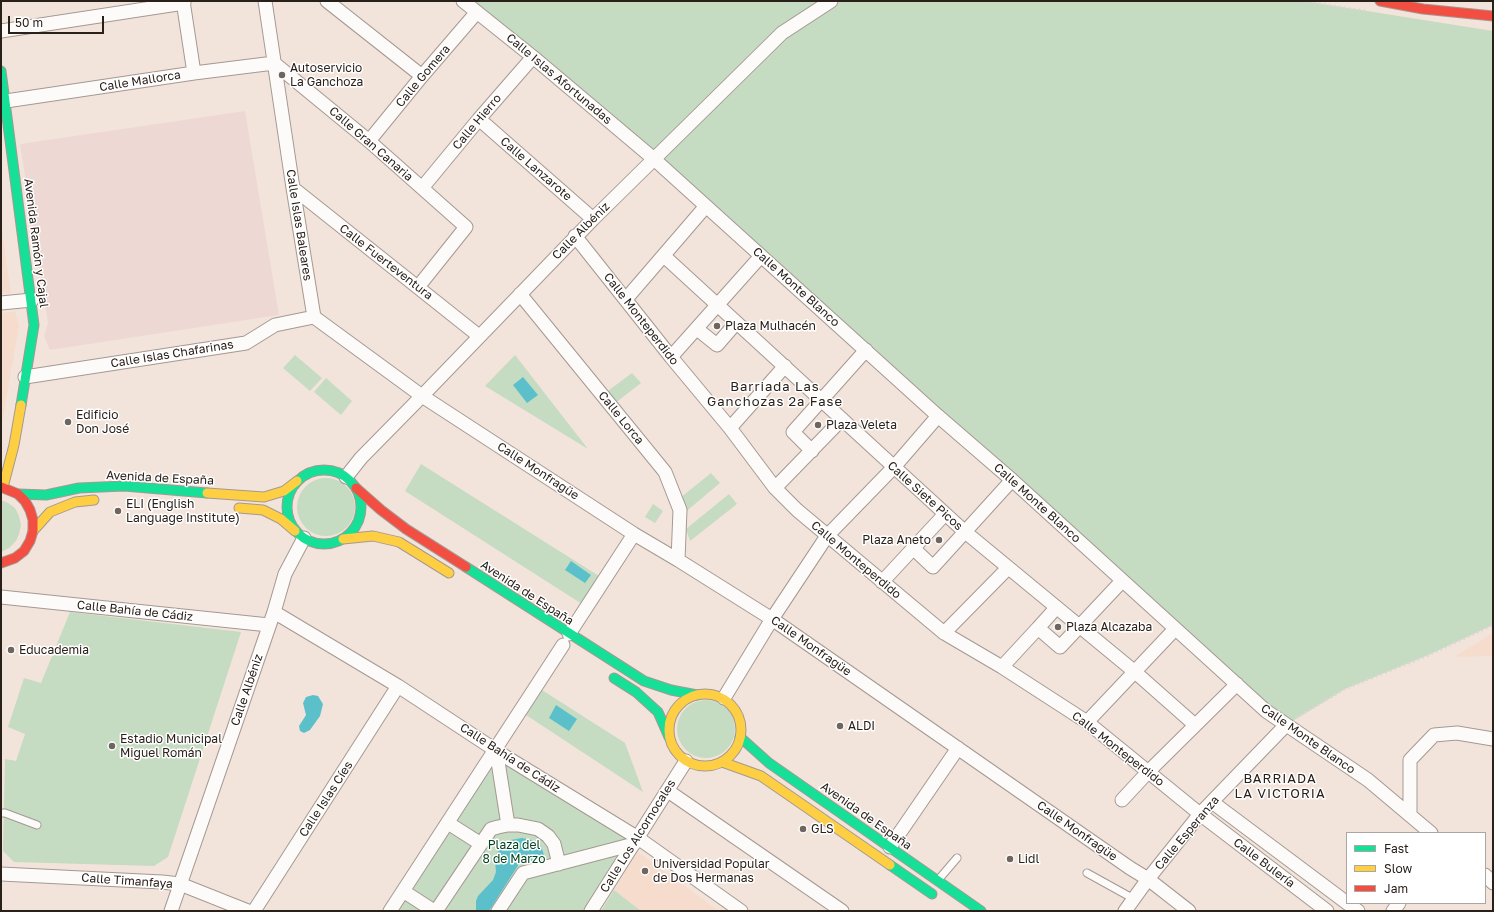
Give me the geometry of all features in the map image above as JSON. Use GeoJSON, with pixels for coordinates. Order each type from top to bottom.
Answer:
{"type":"FeatureCollection","features":[{"type":"Feature","properties":{"kind":"main road"},"geometry":{"type":"LineString","coordinates":[[1380,1],[1423,9],[1493,16]]}},
{"type":"Feature","properties":{"kind":"main road","name":"Avenida Ramón y Cajal"},"geometry":{"type":"LineString","coordinates":[[1,71],[32,300],[34,325],[14,445],[2,487]]}},
{"type":"Feature","properties":{"kind":"main road"},"geometry":{"type":"LineString","coordinates":[[231,508],[263,510],[281,519],[300,535],[313,543],[334,543],[352,531],[358,521],[361,510],[360,499],[356,488],[346,477],[332,471],[316,471],[305,475],[297,481],[290,490],[287,501],[287,512],[290,522],[300,535]]}},
{"type":"Feature","properties":{"kind":"main road","name":"Avenida de España"},"geometry":{"type":"LineString","coordinates":[[18,494],[46,495],[80,488],[124,486],[264,497],[284,491],[297,481]]}},
{"type":"Feature","properties":{"kind":"main road"},"geometry":{"type":"LineString","coordinates":[[1,563],[15,558],[24,551],[30,541],[33,531],[33,520],[25,501],[18,494],[2,487]]}},
{"type":"Feature","properties":{"kind":"main road","name":"Avenida de España"},"geometry":{"type":"LineString","coordinates":[[356,488],[381,510],[565,642],[644,681],[671,690],[697,695]]}},
{"type":"Feature","properties":{"kind":"main road","name":"Avenida de España"},"geometry":{"type":"LineString","coordinates":[[33,531],[50,512],[75,502],[105,499]]}},
{"type":"Feature","properties":{"kind":"main road"},"geometry":{"type":"LineString","coordinates":[[343,538],[373,536],[398,542],[458,579]]}},
{"type":"Feature","properties":{"kind":"main road"},"geometry":{"type":"LineString","coordinates":[[609,675],[636,692],[658,712],[669,737],[673,746],[678,754],[686,761],[698,765],[710,766],[722,762],[734,752],[740,737],[740,722],[733,708],[724,698],[709,694],[697,695],[686,699],[678,706],[672,715],[669,726],[669,737]]}},
{"type":"Feature","properties":{"kind":"main road","name":"Avenida de España"},"geometry":{"type":"LineString","coordinates":[[740,737],[769,763],[981,911]]}},
{"type":"Feature","properties":{"kind":"main road"},"geometry":{"type":"LineString","coordinates":[[722,762],[761,776],[937,898]]}},
{"type":"Feature","properties":{"kind":"street","name":"Calle Islas Baleares"},"geometry":{"type":"LineString","coordinates":[[265,1],[314,317]]}},
{"type":"Feature","properties":{"kind":"street"},"geometry":{"type":"LineString","coordinates":[[326,1],[422,76]]}},
{"type":"Feature","properties":{"kind":"street","name":"Calle Islas Afortunadas"},"geometry":{"type":"LineString","coordinates":[[463,1],[533,57],[654,159]]}},
{"type":"Feature","properties":{"kind":"street","name":"Calle Albéniz"},"geometry":{"type":"LineString","coordinates":[[346,477],[361,458],[575,236],[782,33],[831,1]]}},
{"type":"Feature","properties":{"kind":"street"},"geometry":{"type":"LineString","coordinates":[[1,31],[184,2],[194,73]]}},
{"type":"Feature","properties":{"kind":"street","name":"Calle Gomera"},"geometry":{"type":"LineString","coordinates":[[369,141],[477,12]]}},
{"type":"Feature","properties":{"kind":"street","name":"Calle Hierro"},"geometry":{"type":"LineString","coordinates":[[422,188],[533,57]]}},
{"type":"Feature","properties":{"kind":"street","name":"Calle Mallorca"},"geometry":{"type":"LineString","coordinates":[[6,101],[194,73],[274,63]]}},
{"type":"Feature","properties":{"kind":"street","name":"Calle Gran Canaria"},"geometry":{"type":"LineString","coordinates":[[274,63],[369,141],[466,227],[418,287]]}},
{"type":"Feature","properties":{"kind":"street","name":"Calle Lanzarote"},"geometry":{"type":"LineString","coordinates":[[479,119],[593,219]]}},
{"type":"Feature","properties":{"kind":"street","name":"Calle Monte Blanco"},"geometry":{"type":"LineString","coordinates":[[654,159],[938,416],[1012,480],[1266,711],[1368,780],[1430,832]]}},
{"type":"Feature","properties":{"kind":"street","name":"Calle Fuerteventura"},"geometry":{"type":"LineString","coordinates":[[293,188],[479,336]]}},
{"type":"Feature","properties":{"kind":"street"},"geometry":{"type":"LineString","coordinates":[[626,299],[706,206]]}},
{"type":"Feature","properties":{"kind":"street","name":"Calle Monteperdido"},"geometry":{"type":"LineString","coordinates":[[575,236],[671,357],[730,428],[775,488],[797,510],[944,633],[1002,667],[1087,722],[1200,814]]}},
{"type":"Feature","properties":{"kind":"street","name":"Calle Siete Picos"},"geometry":{"type":"LineString","coordinates":[[664,256],[964,532],[1134,672],[1195,725]]}},
{"type":"Feature","properties":{"kind":"street"},"geometry":{"type":"LineString","coordinates":[[671,357],[761,256]]}},
{"type":"Feature","properties":{"kind":"street","name":"Calle Lorca"},"geometry":{"type":"LineString","coordinates":[[520,294],[665,472],[680,510],[678,560]]}},
{"type":"Feature","properties":{"kind":"street"},"geometry":{"type":"LineString","coordinates":[[1,303],[32,300]]}},
{"type":"Feature","properties":{"kind":"street"},"geometry":{"type":"LineString","coordinates":[[314,317],[422,396]]}},
{"type":"Feature","properties":{"kind":"street","name":"Calle Islas Chafarinas"},"geometry":{"type":"LineString","coordinates":[[25,376],[246,343],[275,325],[314,317]]}},
{"type":"Feature","properties":{"kind":"street"},"geometry":{"type":"LineString","coordinates":[[697,329],[717,345],[736,323]]}},
{"type":"Feature","properties":{"kind":"street"},"geometry":{"type":"LineString","coordinates":[[812,451],[793,432],[866,350]]}},
{"type":"Feature","properties":{"kind":"street"},"geometry":{"type":"LineString","coordinates":[[730,428],[784,366]]}},
{"type":"Feature","properties":{"kind":"street","name":"Calle Monfragüe"},"geometry":{"type":"LineString","coordinates":[[422,396],[634,534],[772,619],[1124,864],[1148,879],[1189,911]]}},
{"type":"Feature","properties":{"kind":"street"},"geometry":{"type":"LineString","coordinates":[[724,698],[772,619],[827,536],[894,467],[938,416]]}},
{"type":"Feature","properties":{"kind":"street"},"geometry":{"type":"LineString","coordinates":[[775,488],[842,419]]}},
{"type":"Feature","properties":{"kind":"street"},"geometry":{"type":"LineString","coordinates":[[913,548],[933,567],[1012,480]]}},
{"type":"Feature","properties":{"kind":"street"},"geometry":{"type":"LineString","coordinates":[[882,582],[945,514]]}},
{"type":"Feature","properties":{"kind":"street"},"geometry":{"type":"LineString","coordinates":[[390,911],[634,534]]}},
{"type":"Feature","properties":{"kind":"street","name":"Calle Albéniz"},"geometry":{"type":"LineString","coordinates":[[171,911],[274,612],[285,574],[300,535]]}},
{"type":"Feature","properties":{"kind":"street"},"geometry":{"type":"LineString","coordinates":[[944,633],[1008,568]]}},
{"type":"Feature","properties":{"kind":"street"},"geometry":{"type":"LineString","coordinates":[[1038,628],[1060,647],[1122,581]]}},
{"type":"Feature","properties":{"kind":"street","name":"Calle Bahía de Cádiz"},"geometry":{"type":"LineString","coordinates":[[1,597],[269,625]]}},
{"type":"Feature","properties":{"kind":"street"},"geometry":{"type":"LineString","coordinates":[[1002,667],[1056,608]]}},
{"type":"Feature","properties":{"kind":"street","name":"Calle Bahía de Cádiz"},"geometry":{"type":"LineString","coordinates":[[274,612],[398,686],[742,911]]}},
{"type":"Feature","properties":{"kind":"street"},"geometry":{"type":"LineString","coordinates":[[1087,722],[1175,629]]}},
{"type":"Feature","properties":{"kind":"street"},"geometry":{"type":"LineString","coordinates":[[1122,800],[1148,772],[1237,684]]}},
{"type":"Feature","properties":{"kind":"street","name":"Calle Islas Cíes"},"geometry":{"type":"LineString","coordinates":[[254,911],[398,686]]}},
{"type":"Feature","properties":{"kind":"street","name":"Calle Esperanza"},"geometry":{"type":"LineString","coordinates":[[1125,911],[1148,879],[1200,814],[1286,724]]}},
{"type":"Feature","properties":{"kind":"street"},"geometry":{"type":"LineString","coordinates":[[1410,815],[1410,760],[1434,735],[1457,733],[1493,739]]}},
{"type":"Feature","properties":{"kind":"street"},"geometry":{"type":"LineString","coordinates":[[890,847],[958,748]]}},
{"type":"Feature","properties":{"kind":"street"},"geometry":{"type":"LineString","coordinates":[[496,749],[508,825]]}},
{"type":"Feature","properties":{"kind":"street","name":"Calle Los Alcornocales"},"geometry":{"type":"LineString","coordinates":[[591,911],[686,761]]}},
{"type":"Feature","properties":{"kind":"street"},"geometry":{"type":"LineString","coordinates":[[668,791],[842,911]]}},
{"type":"Feature","properties":{"kind":"street"},"geometry":{"type":"LineString","coordinates":[[1212,802],[1346,902]]}},
{"type":"Feature","properties":{"kind":"street","name":"Calle Bulería"},"geometry":{"type":"LineString","coordinates":[[1200,814],[1327,911]]}},
{"type":"Feature","properties":{"kind":"street"},"geometry":{"type":"LineString","coordinates":[[448,823],[481,844]]}},
{"type":"Feature","properties":{"kind":"street"},"geometry":{"type":"LineString","coordinates":[[403,891],[435,911],[491,830],[508,825],[528,826],[538,829],[548,836],[554,844],[559,864]]}},
{"type":"Feature","properties":{"kind":"street"},"geometry":{"type":"LineString","coordinates":[[498,911],[523,873],[636,841]]}},
{"type":"Feature","properties":{"kind":"street","name":"Calle Timanfaya"},"geometry":{"type":"LineString","coordinates":[[1,874],[180,884],[248,911]]}},
{"type":"Feature","properties":{"kind":"street"},"geometry":{"type":"LineString","coordinates":[[1348,904],[1358,911]]}},
{"type":"Feature","properties":{"kind":"lane"},"geometry":{"type":"LineString","coordinates":[[1,813],[5,813],[37,825]]}},
{"type":"Feature","properties":{"kind":"lane"},"geometry":{"type":"LineString","coordinates":[[938,881],[957,858]]}},
{"type":"Feature","properties":{"kind":"lane"},"geometry":{"type":"LineString","coordinates":[[1087,873],[1134,899]]}},
{"type":"Feature","properties":{"kind":"path"},"geometry":{"type":"LineString","coordinates":[[1286,724],[1345,689],[1426,656],[1493,625]]}},
{"type":"Feature","properties":{"kind":"shaded area"},"geometry":{"type":"Polygon","coordinates":[[[245,111],[279,315],[50,350],[44,336],[48,323],[20,144],[245,111]]]}},
{"type":"Feature","properties":{"kind":"shaded area"},"geometry":{"type":"Polygon","coordinates":[[[1,224],[11,293],[1,294],[1,224]]]}},
{"type":"Feature","properties":{"kind":"shaded area"},"geometry":{"type":"Polygon","coordinates":[[[15,311],[19,326],[1,430],[1,313],[15,311]]]}},
{"type":"Feature","properties":{"kind":"shaded area"},"geometry":{"type":"Polygon","coordinates":[[[1493,633],[1493,656],[1454,657],[1493,633]]]}},
{"type":"Feature","properties":{"kind":"shaded area","name":"Universidad Popular de Dos Hermanas"},"geometry":{"type":"Polygon","coordinates":[[[638,852],[719,911],[641,911],[614,890],[638,852]]]}},
{"type":"Feature","properties":{"kind":"green space"},"geometry":{"type":"Polygon","coordinates":[[[463,1],[831,1],[790,28],[839,1],[1304,1],[1493,31],[1493,625],[1426,656],[1345,689],[1286,725],[866,350],[463,1]]]}},
{"type":"Feature","properties":{"kind":"green space"},"geometry":{"type":"Polygon","coordinates":[[[295,355],[322,378],[310,391],[283,368],[295,355]]]}},
{"type":"Feature","properties":{"kind":"green space"},"geometry":{"type":"Polygon","coordinates":[[[515,355],[588,449],[485,386],[515,355]]]}},
{"type":"Feature","properties":{"kind":"green space"},"geometry":{"type":"Polygon","coordinates":[[[632,373],[641,383],[614,404],[605,393],[632,373]]]}},
{"type":"Feature","properties":{"kind":"green space"},"geometry":{"type":"Polygon","coordinates":[[[326,378],[352,401],[341,415],[314,392],[326,378]]]}},
{"type":"Feature","properties":{"kind":"green space"},"geometry":{"type":"Polygon","coordinates":[[[421,464],[599,576],[582,604],[405,491],[421,464]]]}},
{"type":"Feature","properties":{"kind":"green space"},"geometry":{"type":"Polygon","coordinates":[[[711,473],[720,483],[683,514],[680,498],[711,473]]]}},
{"type":"Feature","properties":{"kind":"green space"},"geometry":{"type":"Polygon","coordinates":[[[326,478],[337,480],[350,491],[353,496],[355,507],[353,518],[342,531],[337,534],[326,536],[315,534],[302,523],[299,518],[297,507],[299,496],[310,483],[315,480],[326,478]]]}},
{"type":"Feature","properties":{"kind":"green space"},"geometry":{"type":"Polygon","coordinates":[[[729,494],[737,504],[690,541],[686,529],[729,494]]]}},
{"type":"Feature","properties":{"kind":"green space"},"geometry":{"type":"Polygon","coordinates":[[[1,500],[15,508],[21,525],[16,541],[9,548],[1,552],[1,500]]]}},
{"type":"Feature","properties":{"kind":"green space"},"geometry":{"type":"Polygon","coordinates":[[[653,504],[663,511],[655,523],[645,517],[653,504]]]}},
{"type":"Feature","properties":{"kind":"green space","name":"Estadio Municipal Miguel Román"},"geometry":{"type":"Polygon","coordinates":[[[70,612],[241,632],[168,857],[154,866],[14,862],[3,851],[5,759],[16,761],[25,734],[8,727],[24,678],[41,683],[70,612]]]}},
{"type":"Feature","properties":{"kind":"green space"},"geometry":{"type":"Polygon","coordinates":[[[542,690],[625,743],[643,792],[526,715],[542,690]]]}},
{"type":"Feature","properties":{"kind":"green space"},"geometry":{"type":"Polygon","coordinates":[[[706,700],[717,702],[730,713],[733,718],[735,729],[733,740],[722,753],[717,756],[706,758],[695,756],[682,745],[679,740],[677,729],[679,718],[690,705],[695,702],[706,700]]]}},
{"type":"Feature","properties":{"kind":"green space","name":"Plaza del 8 de Marzo"},"geometry":{"type":"Polygon","coordinates":[[[496,749],[634,844],[591,911],[390,911],[496,749]]]}},
{"type":"Feature","properties":{"kind":"green space"},"geometry":{"type":"Polygon","coordinates":[[[614,890],[641,911],[601,911],[614,890]]]}},
{"type":"Feature","properties":{"kind":"water"},"geometry":{"type":"Polygon","coordinates":[[[523,377],[538,395],[527,403],[513,385],[523,377]]]}},
{"type":"Feature","properties":{"kind":"water"},"geometry":{"type":"Polygon","coordinates":[[[571,561],[591,575],[585,583],[565,570],[571,561]]]}},
{"type":"Feature","properties":{"kind":"water"},"geometry":{"type":"Polygon","coordinates":[[[313,695],[318,696],[323,704],[320,716],[310,730],[304,733],[300,731],[299,726],[306,715],[303,703],[306,697],[313,695]]]}},
{"type":"Feature","properties":{"kind":"water"},"geometry":{"type":"Polygon","coordinates":[[[556,705],[577,719],[569,731],[549,718],[556,705]]]}},
{"type":"Feature","properties":{"kind":"water"},"geometry":{"type":"Polygon","coordinates":[[[522,838],[532,840],[541,846],[545,858],[519,864],[489,911],[476,911],[476,901],[478,896],[493,880],[496,872],[495,861],[497,853],[502,846],[511,840],[522,838]]]}},
{"type":"Feature","properties":{"kind":"traffic: fast"},"geometry":{"type":"LineString","coordinates":[[1,71],[34,325],[21,405]]}},
{"type":"Feature","properties":{"kind":"traffic: fast"},"geometry":{"type":"LineString","coordinates":[[324,470],[345,476],[355,486],[361,507],[355,528],[345,538],[324,544],[303,538],[293,528],[287,507],[293,486],[303,476],[324,470]]}},
{"type":"Feature","properties":{"kind":"traffic: fast"},"geometry":{"type":"LineString","coordinates":[[18,494],[46,495],[79,488],[124,486],[207,493]]}},
{"type":"Feature","properties":{"kind":"traffic: fast"},"geometry":{"type":"LineString","coordinates":[[466,567],[644,681],[671,690],[697,695]]}},
{"type":"Feature","properties":{"kind":"traffic: fast"},"geometry":{"type":"LineString","coordinates":[[614,678],[636,692],[658,712],[669,737]]}},
{"type":"Feature","properties":{"kind":"traffic: fast"},"geometry":{"type":"LineString","coordinates":[[740,737],[769,763],[981,911]]}},
{"type":"Feature","properties":{"kind":"traffic: fast"},"geometry":{"type":"LineString","coordinates":[[890,865],[932,894]]}},
{"type":"Feature","properties":{"kind":"traffic: slow"},"geometry":{"type":"LineString","coordinates":[[3,487],[14,445],[21,405]]}},
{"type":"Feature","properties":{"kind":"traffic: slow"},"geometry":{"type":"LineString","coordinates":[[207,493],[264,497],[284,491],[297,481]]}},
{"type":"Feature","properties":{"kind":"traffic: slow"},"geometry":{"type":"LineString","coordinates":[[33,531],[50,512],[75,502],[94,500]]}},
{"type":"Feature","properties":{"kind":"traffic: slow"},"geometry":{"type":"LineString","coordinates":[[239,508],[263,510],[281,519],[295,531]]}},
{"type":"Feature","properties":{"kind":"traffic: slow"},"geometry":{"type":"LineString","coordinates":[[343,539],[373,536],[399,542],[449,573]]}},
{"type":"Feature","properties":{"kind":"traffic: slow"},"geometry":{"type":"LineString","coordinates":[[705,694],[725,700],[735,710],[741,730],[735,750],[725,760],[705,766],[685,760],[675,750],[669,730],[675,710],[685,700],[705,694]]}},
{"type":"Feature","properties":{"kind":"traffic: slow"},"geometry":{"type":"LineString","coordinates":[[722,762],[761,776],[890,865]]}},
{"type":"Feature","properties":{"kind":"traffic: jam"},"geometry":{"type":"LineString","coordinates":[[1380,1],[1423,9],[1493,16]]}},
{"type":"Feature","properties":{"kind":"traffic: jam"},"geometry":{"type":"LineString","coordinates":[[1,487],[18,494],[25,501],[33,520],[33,531],[30,541],[24,551],[15,558],[1,563]]}},
{"type":"Feature","properties":{"kind":"traffic: jam"},"geometry":{"type":"LineString","coordinates":[[356,488],[406,529],[466,567]]}},
{"type":"Feature","properties":{"kind":"place","name":"Autoservicio La Ganchoza"},"geometry":{"type":"Point","coordinates":[282,75]}},
{"type":"Feature","properties":{"kind":"place","name":"Plaza Mulhacén"},"geometry":{"type":"Point","coordinates":[717,326]}},
{"type":"Feature","properties":{"kind":"place","name":"Edificio Don José"},"geometry":{"type":"Point","coordinates":[68,422]}},
{"type":"Feature","properties":{"kind":"place","name":"Plaza Veleta"},"geometry":{"type":"Point","coordinates":[818,425]}},
{"type":"Feature","properties":{"kind":"place","name":"ELI (English Language Institute)"},"geometry":{"type":"Point","coordinates":[118,511]}},
{"type":"Feature","properties":{"kind":"place","name":"Plaza Aneto"},"geometry":{"type":"Point","coordinates":[939,540]}},
{"type":"Feature","properties":{"kind":"place","name":"Plaza Alcazaba"},"geometry":{"type":"Point","coordinates":[1058,627]}},
{"type":"Feature","properties":{"kind":"place","name":"Educademia"},"geometry":{"type":"Point","coordinates":[11,650]}},
{"type":"Feature","properties":{"kind":"place","name":"ALDI"},"geometry":{"type":"Point","coordinates":[840,726]}},
{"type":"Feature","properties":{"kind":"place","name":"Estadio Municipal Miguel Román"},"geometry":{"type":"Point","coordinates":[112,746]}},
{"type":"Feature","properties":{"kind":"place","name":"GLS"},"geometry":{"type":"Point","coordinates":[803,829]}},
{"type":"Feature","properties":{"kind":"place","name":"Lidl"},"geometry":{"type":"Point","coordinates":[1010,859]}},
{"type":"Feature","properties":{"kind":"place","name":"Universidad Popular de Dos Hermanas"},"geometry":{"type":"Point","coordinates":[645,871]}},
{"type":"Feature","properties":{"kind":"district","name":"Barriada Las Ganchozas 2ª Fase"},"geometry":{"type":"Point","coordinates":[775,394]}},
{"type":"Feature","properties":{"kind":"district","name":"BARRIADA LA VICTORIA"},"geometry":{"type":"Point","coordinates":[1280,786]}}]}
